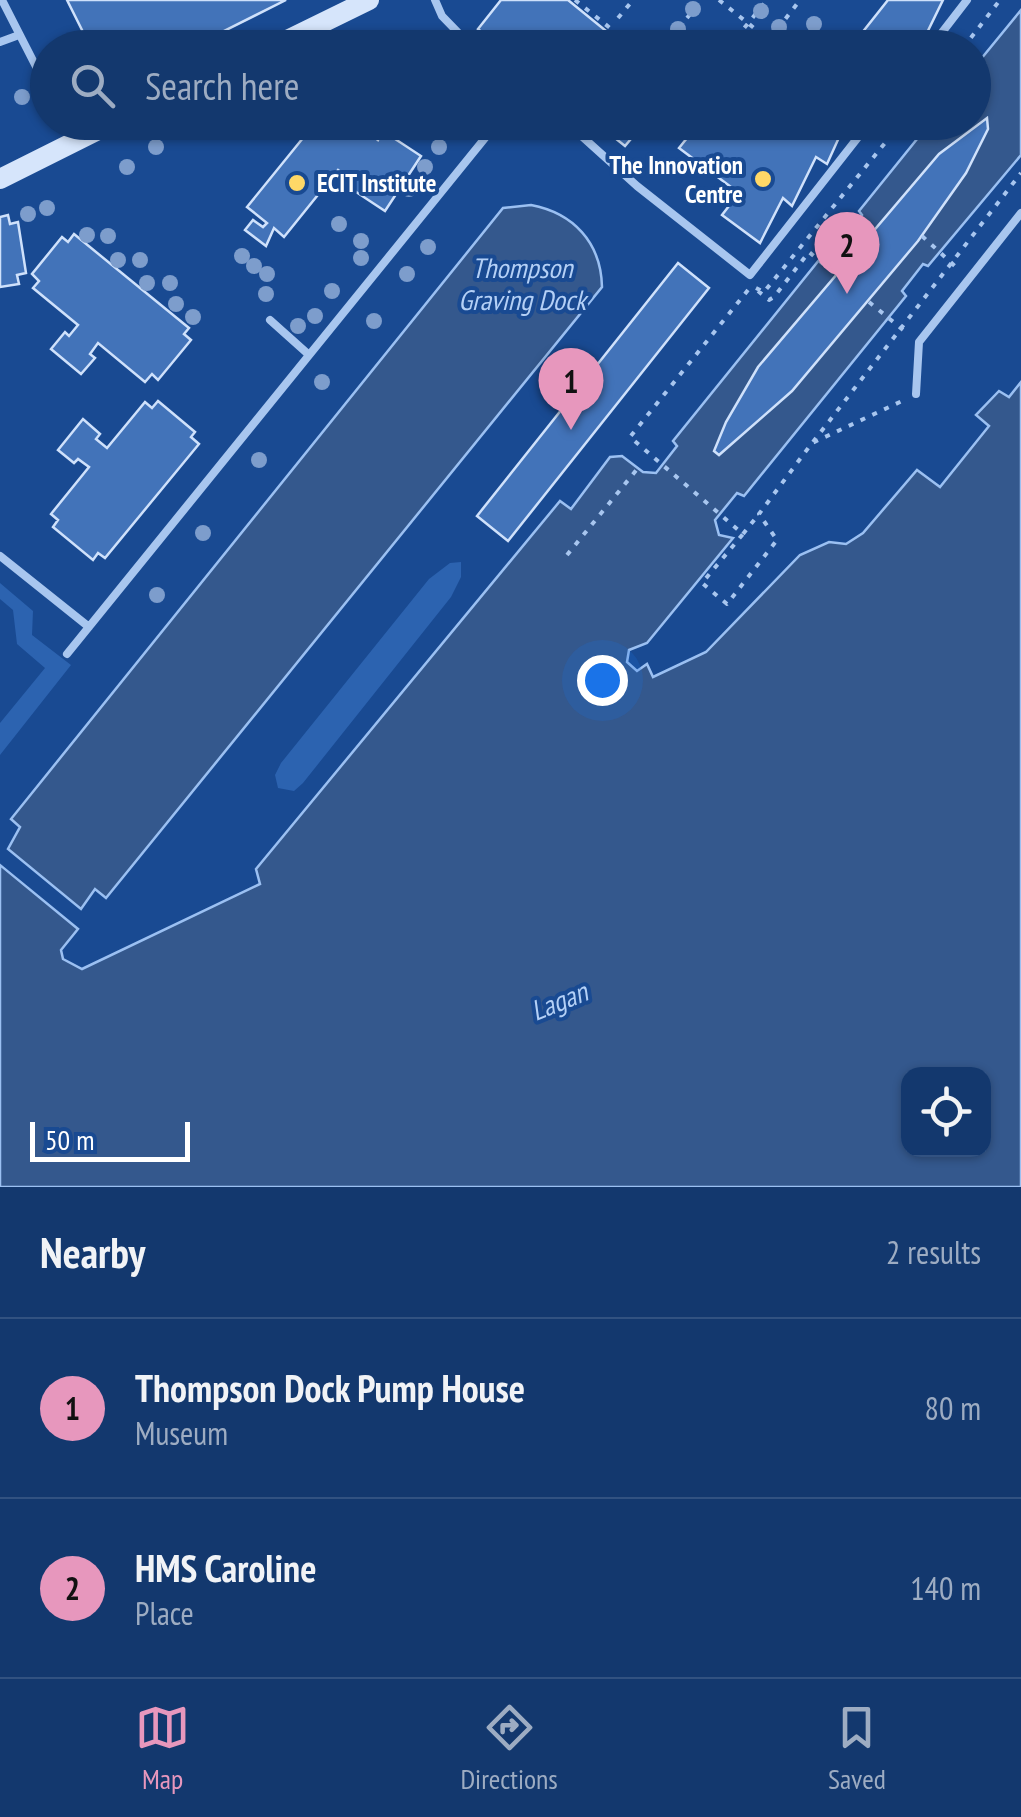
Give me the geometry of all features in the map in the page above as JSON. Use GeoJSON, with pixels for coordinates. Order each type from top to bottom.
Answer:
{"type":"FeatureCollection","features":[{"type":"Feature","properties":{"kind":"street"},"geometry":{"type":"LineString","coordinates":[[308,30],[369,0]]}},
{"type":"Feature","properties":{"kind":"street"},"geometry":{"type":"LineString","coordinates":[[0,179],[57,140]]}},
{"type":"Feature","properties":{"kind":"lane"},"geometry":{"type":"LineString","coordinates":[[2,0],[30,56]]}},
{"type":"Feature","properties":{"kind":"lane"},"geometry":{"type":"LineString","coordinates":[[435,0],[442,16],[456,30]]}},
{"type":"Feature","properties":{"kind":"lane"},"geometry":{"type":"LineString","coordinates":[[944,30],[967,0]]}},
{"type":"Feature","properties":{"kind":"lane"},"geometry":{"type":"LineString","coordinates":[[0,42],[19,35]]}},
{"type":"Feature","properties":{"kind":"lane"},"geometry":{"type":"LineString","coordinates":[[68,654],[483,140]]}},
{"type":"Feature","properties":{"kind":"lane"},"geometry":{"type":"LineString","coordinates":[[586,140],[637,186],[750,275],[856,140]]}},
{"type":"Feature","properties":{"kind":"lane"},"geometry":{"type":"LineString","coordinates":[[916,394],[919,342],[1021,212]]}},
{"type":"Feature","properties":{"kind":"lane"},"geometry":{"type":"LineString","coordinates":[[270,320],[308,354]]}},
{"type":"Feature","properties":{"kind":"lane"},"geometry":{"type":"LineString","coordinates":[[0,556],[90,627]]}},
{"type":"Feature","properties":{"kind":"path"},"geometry":{"type":"LineString","coordinates":[[575,0],[612,30]]}},
{"type":"Feature","properties":{"kind":"path"},"geometry":{"type":"LineString","coordinates":[[618,18],[633,0]]}},
{"type":"Feature","properties":{"kind":"path"},"geometry":{"type":"LineString","coordinates":[[677,30],[702,0]]}},
{"type":"Feature","properties":{"kind":"path"},"geometry":{"type":"LineString","coordinates":[[719,0],[757,30]]}},
{"type":"Feature","properties":{"kind":"path"},"geometry":{"type":"LineString","coordinates":[[742,30],[767,0]]}},
{"type":"Feature","properties":{"kind":"path"},"geometry":{"type":"LineString","coordinates":[[777,30],[800,0]]}},
{"type":"Feature","properties":{"kind":"path"},"geometry":{"type":"LineString","coordinates":[[977,30],[1000,0]]}},
{"type":"Feature","properties":{"kind":"path"},"geometry":{"type":"LineString","coordinates":[[752,285],[764,292],[887,140]]}},
{"type":"Feature","properties":{"kind":"path"},"geometry":{"type":"LineString","coordinates":[[759,514],[777,540],[727,604],[702,583],[1021,173]]}},
{"type":"Feature","properties":{"kind":"path"},"geometry":{"type":"LineString","coordinates":[[922,236],[968,278]]}},
{"type":"Feature","properties":{"kind":"path"},"geometry":{"type":"LineString","coordinates":[[752,285],[769,300],[808,252],[834,274]]}},
{"type":"Feature","properties":{"kind":"path"},"geometry":{"type":"LineString","coordinates":[[743,534],[630,438],[752,285]]}},
{"type":"Feature","properties":{"kind":"path"},"geometry":{"type":"LineString","coordinates":[[869,302],[919,342]]}},
{"type":"Feature","properties":{"kind":"path"},"geometry":{"type":"LineString","coordinates":[[812,443],[916,394]]}},
{"type":"Feature","properties":{"kind":"path"},"geometry":{"type":"LineString","coordinates":[[567,556],[638,468]]}},
{"type":"Feature","properties":{"kind":"shaded area"},"geometry":{"type":"Polygon","coordinates":[[[461,562],[461,577],[451,597],[303,783],[294,791],[278,788],[275,775],[281,763],[429,579],[450,563],[461,562]]]}},
{"type":"Feature","properties":{"kind":"shaded area"},"geometry":{"type":"Polygon","coordinates":[[[0,583],[33,611],[32,635],[71,665],[0,755],[0,723],[45,668],[17,644],[13,610],[0,599],[0,583]]]}},
{"type":"Feature","properties":{"kind":"water","name":"Lagan"},"geometry":{"type":"Polygon","coordinates":[[[1021,10],[1021,155],[928,266],[923,264],[902,291],[906,296],[744,496],[737,493],[715,520],[719,535],[733,538],[647,643],[629,650],[627,662],[637,671],[647,664],[653,677],[706,652],[800,555],[829,542],[846,544],[863,533],[917,470],[940,487],[989,426],[976,415],[999,391],[1009,397],[1021,382],[1021,1187],[0,1187],[0,865],[78,929],[61,950],[63,959],[82,969],[260,884],[256,869],[560,501],[571,509],[610,457],[622,456],[643,472],[656,473],[677,446],[673,441],[836,239],[841,241],[862,215],[859,211],[916,140],[991,140],[991,47],[1021,10]]]}},
{"type":"Feature","properties":{"kind":"water","name":"Thompson Graving Dock"},"geometry":{"type":"Polygon","coordinates":[[[531,205],[560,215],[582,232],[596,256],[602,287],[106,898],[95,889],[81,909],[8,849],[20,827],[11,819],[503,208],[531,205]]]}},
{"type":"Feature","properties":{"kind":"building"},"geometry":{"type":"Polygon","coordinates":[[[67,0],[286,0],[226,30],[82,30],[67,0]]]}},
{"type":"Feature","properties":{"kind":"building"},"geometry":{"type":"Polygon","coordinates":[[[501,0],[568,0],[605,30],[479,30],[501,0]]]}},
{"type":"Feature","properties":{"kind":"building"},"geometry":{"type":"Polygon","coordinates":[[[888,0],[943,0],[928,30],[864,30],[888,0]]]}},
{"type":"Feature","properties":{"kind":"building","name":"ECIT Institute"},"geometry":{"type":"Polygon","coordinates":[[[301,140],[397,140],[421,156],[385,211],[347,186],[351,180],[338,170],[284,237],[274,228],[266,246],[245,230],[253,220],[263,227],[267,223],[247,207],[301,140]]]}},
{"type":"Feature","properties":{"kind":"building","name":"The Innovation Centre"},"geometry":{"type":"Polygon","coordinates":[[[685,140],[838,140],[827,164],[816,157],[792,206],[783,198],[760,243],[722,215],[739,193],[679,148],[685,140]]]}},
{"type":"Feature","properties":{"kind":"building"},"geometry":{"type":"Polygon","coordinates":[[[958,140],[982,140],[966,173],[918,241],[792,391],[719,455],[714,451],[726,422],[758,367],[939,154],[958,140]]]}},
{"type":"Feature","properties":{"kind":"building"},"geometry":{"type":"Polygon","coordinates":[[[8,215],[10,224],[18,222],[26,273],[17,275],[19,284],[0,287],[0,217],[8,215]]]}},
{"type":"Feature","properties":{"kind":"building"},"geometry":{"type":"Polygon","coordinates":[[[74,234],[189,328],[184,334],[191,340],[158,380],[152,374],[145,382],[98,343],[90,354],[95,358],[81,374],[51,349],[65,332],[69,336],[78,325],[33,288],[39,281],[32,274],[62,237],[68,242],[74,234]]]}},
{"type":"Feature","properties":{"kind":"building"},"geometry":{"type":"Polygon","coordinates":[[[678,263],[709,288],[508,541],[477,516],[678,263]]]}},
{"type":"Feature","properties":{"kind":"building"},"geometry":{"type":"Polygon","coordinates":[[[158,401],[195,432],[191,437],[199,444],[105,558],[98,553],[93,560],[53,527],[58,520],[51,514],[89,467],[78,459],[74,463],[58,450],[83,419],[100,434],[96,439],[107,448],[145,402],[152,408],[158,401]]]}},
{"type":"Feature","properties":{"kind":"place","name":"The Innovation Centre"},"geometry":{"type":"Point","coordinates":[763,179]}},
{"type":"Feature","properties":{"kind":"place","name":"ECIT Institute"},"geometry":{"type":"Point","coordinates":[297,183]}},
{"type":"Feature","properties":{"kind":"place","name":"HMS Caroline"},"geometry":{"type":"Point","coordinates":[847,294]}},
{"type":"Feature","properties":{"kind":"place","name":"Thompson Dock Pump House"},"geometry":{"type":"Point","coordinates":[571,430]}}]}
